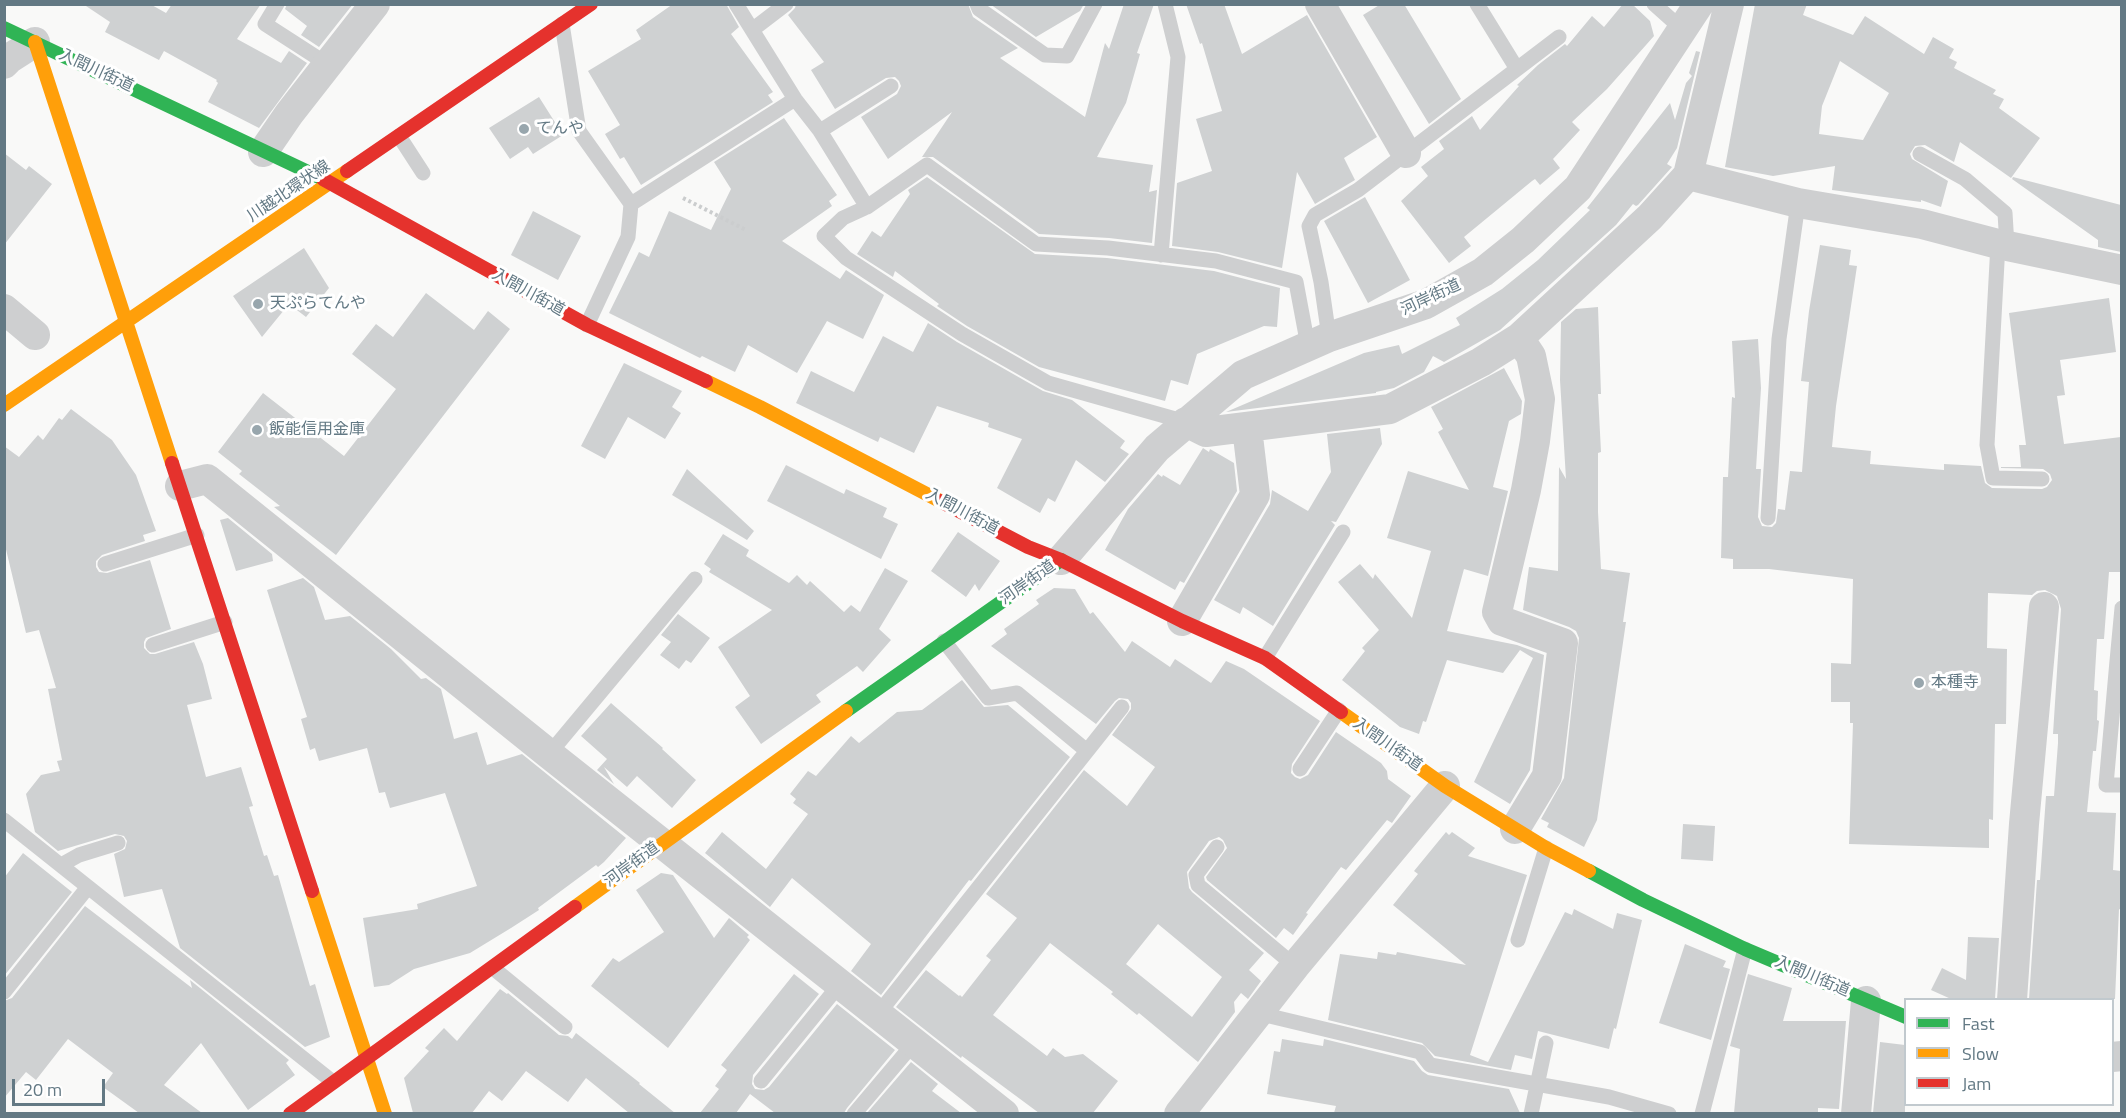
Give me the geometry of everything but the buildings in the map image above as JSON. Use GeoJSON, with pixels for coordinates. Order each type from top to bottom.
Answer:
{"type":"FeatureCollection","features":[{"type":"Feature","properties":{"kind":"street"},"geometry":{"type":"LineString","coordinates":[[263,152],[289,114],[375,4]]}},
{"type":"Feature","properties":{"kind":"street"},"geometry":{"type":"LineString","coordinates":[[1320,4],[1406,153]]}},
{"type":"Feature","properties":{"kind":"street","name":"河岸街道"},"geometry":{"type":"LineString","coordinates":[[290,1113],[493,968],[663,842],[1061,560],[1157,448],[1243,375],[1319,341],[1426,303],[1483,272],[1523,240],[1578,188],[1699,4]]}},
{"type":"Feature","properties":{"kind":"street"},"geometry":{"type":"LineString","coordinates":[[1186,422],[1206,432],[1390,409],[1481,362],[1519,338],[1650,218],[1688,175],[1730,4]]}},
{"type":"Feature","properties":{"kind":"street","name":"川越北環状線"},"geometry":{"type":"LineString","coordinates":[[4,405],[331,183],[580,10]]}},
{"type":"Feature","properties":{"kind":"street","name":"入間川街道"},"geometry":{"type":"LineString","coordinates":[[4,28],[161,101],[457,245],[587,325],[760,407],[1028,547],[1061,560],[1182,621],[1265,658],[1445,786],[1545,848],[1745,950],[1807,974],[1904,1017]]}},
{"type":"Feature","properties":{"kind":"street"},"geometry":{"type":"LineString","coordinates":[[4,64],[35,42],[385,1113]]}},
{"type":"Feature","properties":{"kind":"street"},"geometry":{"type":"LineString","coordinates":[[1688,175],[1798,202],[1922,224],[2002,245],[2121,270]]}},
{"type":"Feature","properties":{"kind":"street"},"geometry":{"type":"LineString","coordinates":[[4,309],[35,335]]}},
{"type":"Feature","properties":{"kind":"street"},"geometry":{"type":"LineString","coordinates":[[1515,829],[1547,776],[1563,643],[1502,621],[1497,612],[1526,490],[1540,399],[1531,356],[1519,338]]}},
{"type":"Feature","properties":{"kind":"street"},"geometry":{"type":"LineString","coordinates":[[1182,621],[1255,495],[1248,428]]}},
{"type":"Feature","properties":{"kind":"street"},"geometry":{"type":"LineString","coordinates":[[180,486],[207,479],[549,754],[1004,1113]]}},
{"type":"Feature","properties":{"kind":"street"},"geometry":{"type":"LineString","coordinates":[[2012,998],[2024,824],[2044,607]]}},
{"type":"Feature","properties":{"kind":"street"},"geometry":{"type":"LineString","coordinates":[[1179,1113],[1295,966],[1445,786]]}},
{"type":"Feature","properties":{"kind":"street"},"geometry":{"type":"LineString","coordinates":[[1856,1113],[1866,1001]]}},
{"type":"Feature","properties":{"kind":"lane"},"geometry":{"type":"LineString","coordinates":[[277,4],[265,24],[327,64]]}},
{"type":"Feature","properties":{"kind":"lane"},"geometry":{"type":"LineString","coordinates":[[735,4],[795,99],[820,131],[867,207]]}},
{"type":"Feature","properties":{"kind":"lane"},"geometry":{"type":"LineString","coordinates":[[752,30],[786,4]]}},
{"type":"Feature","properties":{"kind":"lane"},"geometry":{"type":"LineString","coordinates":[[977,4],[979,9],[1045,56],[1067,56],[1095,4]]}},
{"type":"Feature","properties":{"kind":"lane"},"geometry":{"type":"LineString","coordinates":[[1161,255],[1178,57],[1165,4]]}},
{"type":"Feature","properties":{"kind":"lane"},"geometry":{"type":"LineString","coordinates":[[1477,4],[1517,69]]}},
{"type":"Feature","properties":{"kind":"lane"},"geometry":{"type":"LineString","coordinates":[[1654,4],[1683,30]]}},
{"type":"Feature","properties":{"kind":"lane"},"geometry":{"type":"LineString","coordinates":[[580,10],[579,131],[632,204],[628,237],[587,325]]}},
{"type":"Feature","properties":{"kind":"lane"},"geometry":{"type":"LineString","coordinates":[[1319,341],[1321,282],[1309,226],[1315,215],[1358,190],[1559,37]]}},
{"type":"Feature","properties":{"kind":"lane"},"geometry":{"type":"LineString","coordinates":[[820,131],[891,86]]}},
{"type":"Feature","properties":{"kind":"lane"},"geometry":{"type":"LineString","coordinates":[[632,204],[658,185],[795,99]]}},
{"type":"Feature","properties":{"kind":"lane"},"geometry":{"type":"LineString","coordinates":[[399,136],[423,173]]}},
{"type":"Feature","properties":{"kind":"lane"},"geometry":{"type":"LineString","coordinates":[[1920,154],[1965,179],[2005,213],[1987,445],[1993,478],[2042,479]]}},
{"type":"Feature","properties":{"kind":"lane"},"geometry":{"type":"LineString","coordinates":[[1186,422],[1048,383],[962,334],[846,258],[824,236],[843,218],[867,207],[927,165],[1036,244],[1108,248],[1216,261],[1296,282],[1319,341]]}},
{"type":"Feature","properties":{"kind":"lane"},"geometry":{"type":"LineString","coordinates":[[1768,518],[1779,339],[1798,202]]}},
{"type":"Feature","properties":{"kind":"lane"},"geometry":{"type":"LineString","coordinates":[[1265,658],[1343,532]]}},
{"type":"Feature","properties":{"kind":"lane"},"geometry":{"type":"LineString","coordinates":[[105,564],[197,535]]}},
{"type":"Feature","properties":{"kind":"lane"},"geometry":{"type":"LineString","coordinates":[[549,754],[696,579]]}},
{"type":"Feature","properties":{"kind":"lane"},"geometry":{"type":"LineString","coordinates":[[2121,608],[2119,661],[2106,785],[2121,785]]}},
{"type":"Feature","properties":{"kind":"lane"},"geometry":{"type":"LineString","coordinates":[[153,645],[225,622]]}},
{"type":"Feature","properties":{"kind":"lane"},"geometry":{"type":"LineString","coordinates":[[944,641],[988,698],[1017,693],[1087,751]]}},
{"type":"Feature","properties":{"kind":"lane"},"geometry":{"type":"LineString","coordinates":[[878,1014],[1122,707]]}},
{"type":"Feature","properties":{"kind":"lane"},"geometry":{"type":"LineString","coordinates":[[1300,769],[1339,711]]}},
{"type":"Feature","properties":{"kind":"lane"},"geometry":{"type":"LineString","coordinates":[[4,820],[333,1082]]}},
{"type":"Feature","properties":{"kind":"lane"},"geometry":{"type":"LineString","coordinates":[[61,866],[79,855],[118,843]]}},
{"type":"Feature","properties":{"kind":"lane"},"geometry":{"type":"LineString","coordinates":[[1217,847],[1196,875],[1198,885],[1295,966]]}},
{"type":"Feature","properties":{"kind":"lane"},"geometry":{"type":"LineString","coordinates":[[1518,940],[1545,848]]}},
{"type":"Feature","properties":{"kind":"lane"},"geometry":{"type":"LineString","coordinates":[[4,992],[88,887]]}},
{"type":"Feature","properties":{"kind":"lane"},"geometry":{"type":"LineString","coordinates":[[1702,1113],[1745,950]]}},
{"type":"Feature","properties":{"kind":"lane"},"geometry":{"type":"LineString","coordinates":[[493,968],[565,1027]]}},
{"type":"Feature","properties":{"kind":"lane"},"geometry":{"type":"LineString","coordinates":[[761,1081],[840,984]]}},
{"type":"Feature","properties":{"kind":"lane"},"geometry":{"type":"LineString","coordinates":[[1257,1013],[1419,1052],[1430,1065],[1609,1097],[1669,1113]]}},
{"type":"Feature","properties":{"kind":"lane"},"geometry":{"type":"LineString","coordinates":[[854,1113],[914,1042]]}},
{"type":"Feature","properties":{"kind":"lane"},"geometry":{"type":"LineString","coordinates":[[1531,1113],[1546,1043]]}},
{"type":"Feature","properties":{"kind":"path"},"geometry":{"type":"LineString","coordinates":[[658,185],[746,230]]}},
{"type":"Feature","properties":{"kind":"traffic: fast"},"geometry":{"type":"LineString","coordinates":[[4,28],[323,179]]}},
{"type":"Feature","properties":{"kind":"traffic: fast"},"geometry":{"type":"LineString","coordinates":[[846,711],[1061,560]]}},
{"type":"Feature","properties":{"kind":"traffic: fast"},"geometry":{"type":"LineString","coordinates":[[1589,871],[1745,949],[1904,1016]]}},
{"type":"Feature","properties":{"kind":"traffic: slow"},"geometry":{"type":"LineString","coordinates":[[35,42],[172,463]]}},
{"type":"Feature","properties":{"kind":"traffic: slow"},"geometry":{"type":"LineString","coordinates":[[4,405],[347,171]]}},
{"type":"Feature","properties":{"kind":"traffic: slow"},"geometry":{"type":"LineString","coordinates":[[706,381],[940,501]]}},
{"type":"Feature","properties":{"kind":"traffic: slow"},"geometry":{"type":"LineString","coordinates":[[575,907],[846,711]]}},
{"type":"Feature","properties":{"kind":"traffic: slow"},"geometry":{"type":"LineString","coordinates":[[1341,712],[1445,786],[1546,848],[1589,871]]}},
{"type":"Feature","properties":{"kind":"traffic: slow"},"geometry":{"type":"LineString","coordinates":[[312,891],[385,1114]]}},
{"type":"Feature","properties":{"kind":"traffic: jam"},"geometry":{"type":"LineString","coordinates":[[347,171],[591,4]]}},
{"type":"Feature","properties":{"kind":"traffic: jam"},"geometry":{"type":"LineString","coordinates":[[323,179],[587,325],[706,381]]}},
{"type":"Feature","properties":{"kind":"traffic: jam"},"geometry":{"type":"LineString","coordinates":[[172,463],[312,891]]}},
{"type":"Feature","properties":{"kind":"traffic: jam"},"geometry":{"type":"LineString","coordinates":[[940,501],[1028,547],[1061,560],[1182,621],[1265,658],[1341,712]]}},
{"type":"Feature","properties":{"kind":"traffic: jam"},"geometry":{"type":"LineString","coordinates":[[290,1114],[575,907]]}},
{"type":"Feature","properties":{"kind":"place","name":"てんや"},"geometry":{"type":"Point","coordinates":[524,129]}},
{"type":"Feature","properties":{"kind":"place","name":"天ぷらてんや"},"geometry":{"type":"Point","coordinates":[258,304]}},
{"type":"Feature","properties":{"kind":"place","name":"飯能信用金庫"},"geometry":{"type":"Point","coordinates":[257,430]}},
{"type":"Feature","properties":{"kind":"place","name":"本種寺"},"geometry":{"type":"Point","coordinates":[1919,683]}}]}
